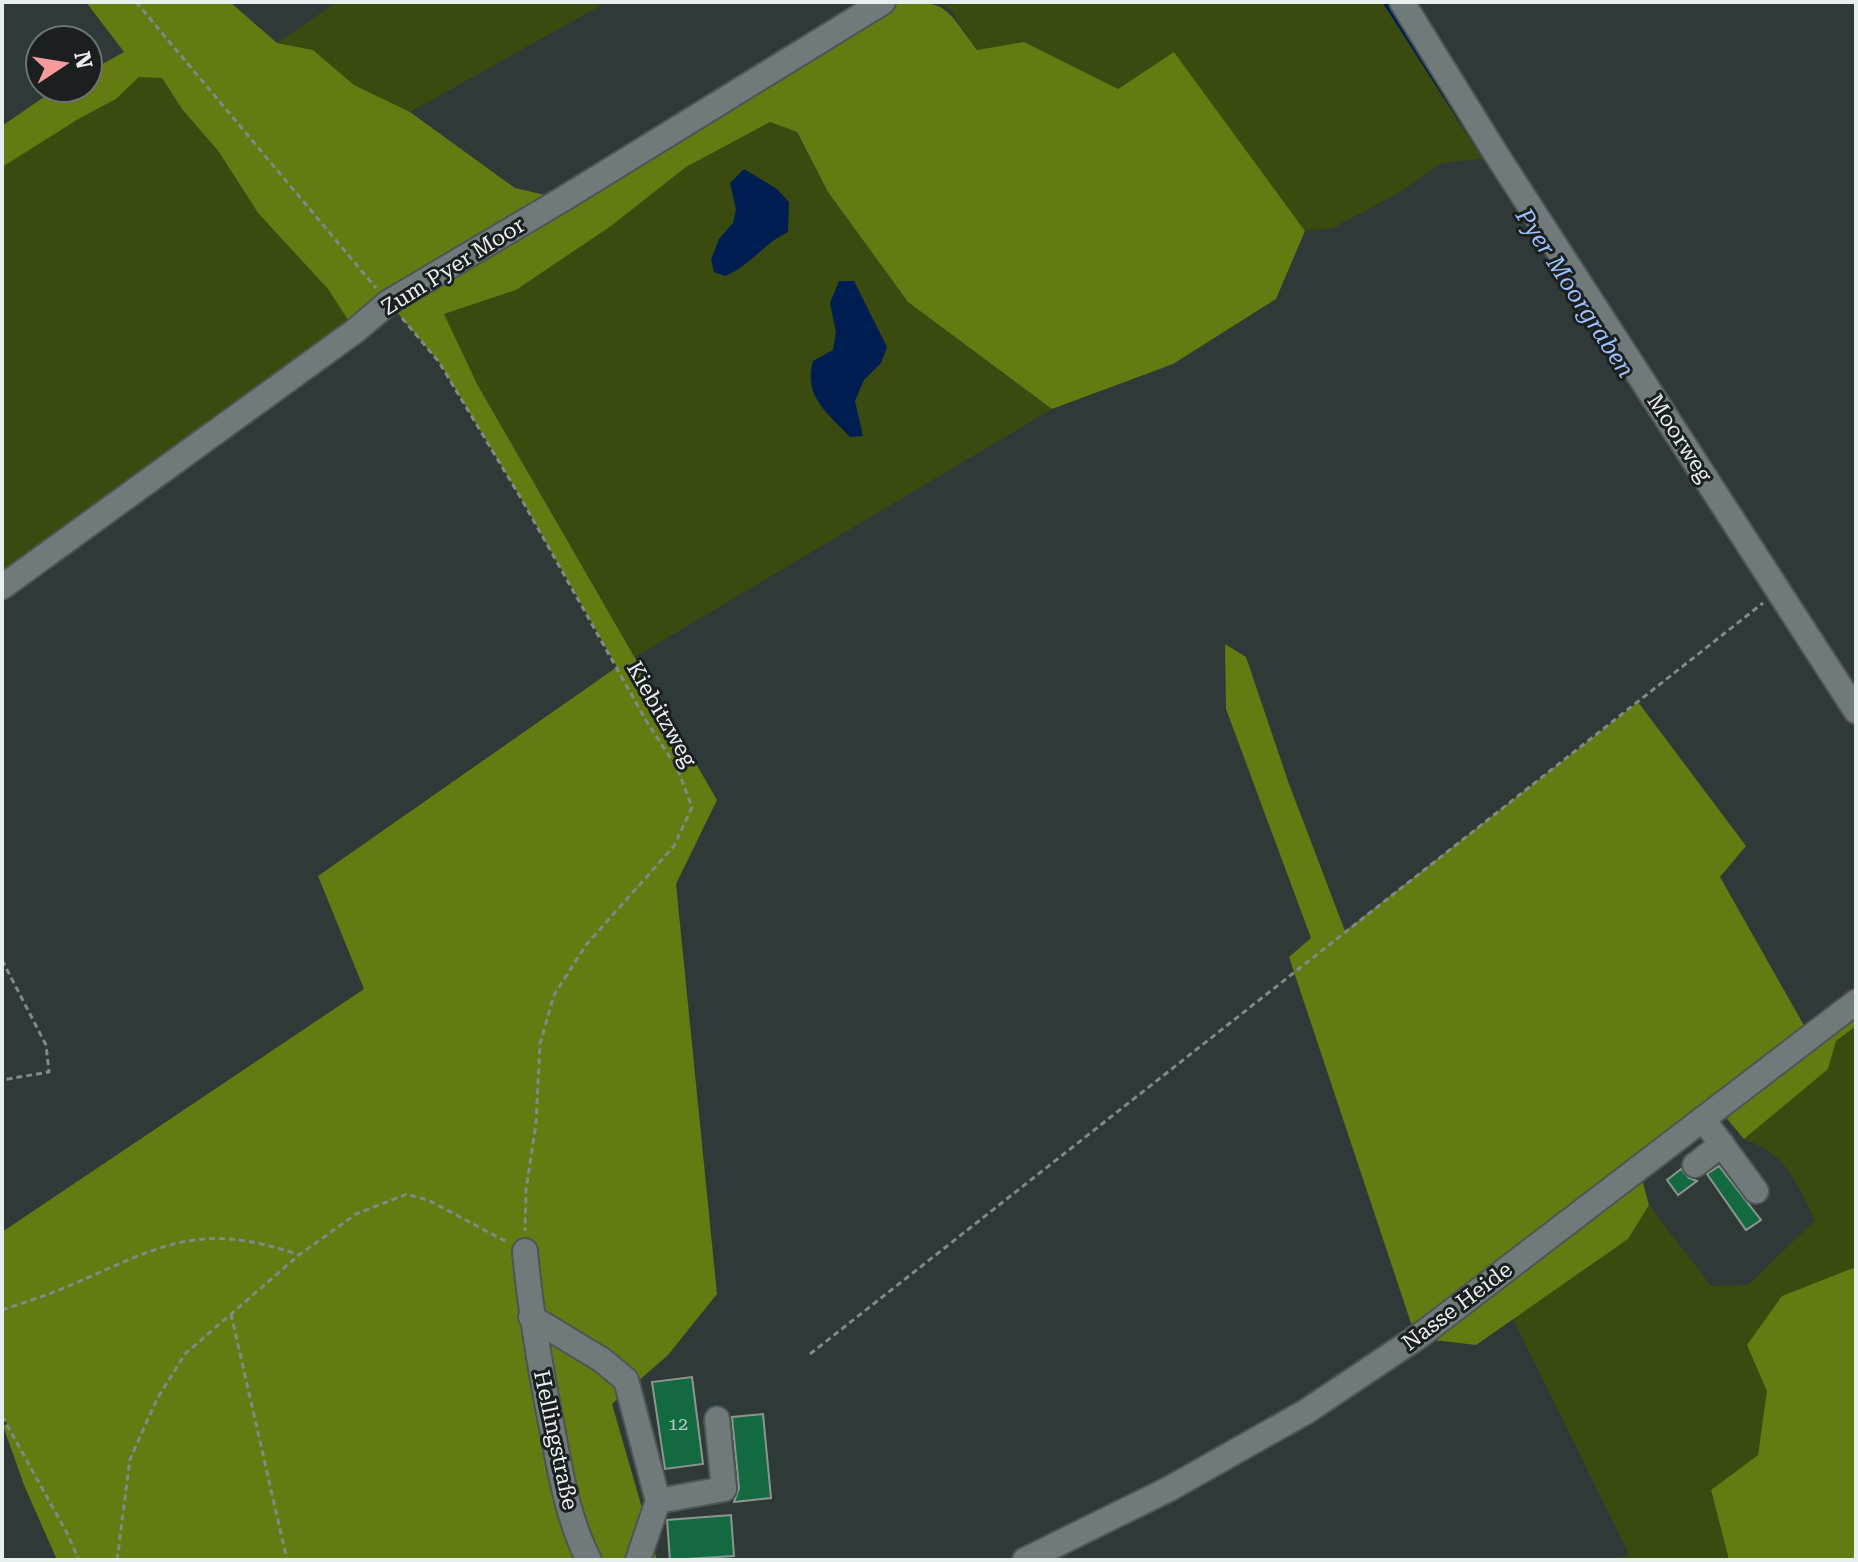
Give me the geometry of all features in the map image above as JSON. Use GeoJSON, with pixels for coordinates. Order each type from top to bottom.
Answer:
{"type":"FeatureCollection","features":[{"type":"Feature","properties":{"kind":"street","name":"Zum Pyer Moor"},"geometry":{"type":"LineString","coordinates":[[2,587],[355,331],[389,302],[883,2]]}},
{"type":"Feature","properties":{"kind":"street","name":"Moorweg"},"geometry":{"type":"LineString","coordinates":[[1402,2],[1498,157],[1856,711]]}},
{"type":"Feature","properties":{"kind":"street","name":"Nasse Heide"},"geometry":{"type":"LineString","coordinates":[[1025,1560],[1169,1489],[1307,1411],[1422,1334],[1856,1002]]}},
{"type":"Feature","properties":{"kind":"street"},"geometry":{"type":"LineString","coordinates":[[1703,1119],[1756,1191]]}},
{"type":"Feature","properties":{"kind":"street"},"geometry":{"type":"LineString","coordinates":[[1695,1165],[1722,1144]]}},
{"type":"Feature","properties":{"kind":"street","name":"Hellingstraße"},"geometry":{"type":"LineString","coordinates":[[525,1251],[531,1317],[560,1468],[578,1539],[589,1560]]}},
{"type":"Feature","properties":{"kind":"street","name":"Hellingstraße"},"geometry":{"type":"LineString","coordinates":[[531,1317],[602,1360],[626,1380],[658,1501]]}},
{"type":"Feature","properties":{"kind":"street"},"geometry":{"type":"LineString","coordinates":[[638,1560],[658,1501],[724,1489],[717,1419]]}},
{"type":"Feature","properties":{"kind":"path"},"geometry":{"type":"LineString","coordinates":[[136,2],[389,302]]}},
{"type":"Feature","properties":{"kind":"path","name":"Kiebitzweg"},"geometry":{"type":"LineString","coordinates":[[389,302],[439,362],[522,500],[647,722],[677,768],[692,807],[674,846],[586,945],[554,995],[540,1044],[536,1123],[526,1190],[525,1251]]}},
{"type":"Feature","properties":{"kind":"path"},"geometry":{"type":"LineString","coordinates":[[810,1354],[1778,591]]}},
{"type":"Feature","properties":{"kind":"path"},"geometry":{"type":"LineString","coordinates":[[2,960],[46,1045],[49,1072],[2,1080]]}},
{"type":"Feature","properties":{"kind":"path"},"geometry":{"type":"LineString","coordinates":[[117,1560],[130,1459],[157,1399],[185,1354],[299,1255],[356,1214],[407,1194],[430,1201],[525,1251]]}},
{"type":"Feature","properties":{"kind":"path"},"geometry":{"type":"LineString","coordinates":[[2,1310],[68,1287],[144,1252],[183,1240],[216,1238],[269,1245],[299,1255]]}},
{"type":"Feature","properties":{"kind":"path"},"geometry":{"type":"LineString","coordinates":[[231,1312],[287,1560]]}},
{"type":"Feature","properties":{"kind":"path"},"geometry":{"type":"LineString","coordinates":[[2,1416],[79,1560]]}},
{"type":"Feature","properties":{"kind":"green space"},"geometry":{"type":"Polygon","coordinates":[[[86,2],[230,2],[277,43],[313,50],[354,85],[410,112],[515,188],[563,199],[883,2],[920,2],[940,7],[948,13],[977,50],[1024,42],[1118,89],[1174,52],[1305,231],[1276,299],[1173,364],[1052,409],[908,302],[828,192],[797,132],[770,122],[686,167],[611,226],[516,290],[444,314],[477,384],[717,800],[676,884],[717,1294],[668,1355],[612,1404],[657,1560],[57,1560],[24,1485],[2,1416],[2,1232],[364,989],[318,876],[617,667],[439,362],[389,303],[355,331],[328,289],[258,213],[219,152],[182,109],[162,78],[139,77],[116,99],[2,167],[2,126],[34,104],[104,104],[104,63],[124,52],[86,2]]]}},
{"type":"Feature","properties":{"kind":"green space"},"geometry":{"type":"Polygon","coordinates":[[[337,2],[607,2],[410,112],[354,85],[313,50],[277,43],[337,2]]]}},
{"type":"Feature","properties":{"kind":"green space"},"geometry":{"type":"Polygon","coordinates":[[[937,2],[1402,2],[1498,157],[1441,163],[1400,192],[1333,228],[1305,231],[1174,52],[1118,89],[1024,42],[977,50],[950,9],[937,2]]]}},
{"type":"Feature","properties":{"kind":"green space"},"geometry":{"type":"Polygon","coordinates":[[[139,77],[161,77],[182,109],[219,152],[258,213],[328,289],[355,331],[2,587],[2,159],[116,99],[139,77]]]}},
{"type":"Feature","properties":{"kind":"green space"},"geometry":{"type":"Polygon","coordinates":[[[770,122],[796,132],[828,192],[908,302],[1052,409],[635,657],[477,384],[443,314],[516,290],[611,226],[686,167],[770,122]]]}},
{"type":"Feature","properties":{"kind":"green space"},"geometry":{"type":"Polygon","coordinates":[[[1225,644],[1246,657],[1289,784],[1345,931],[1638,702],[1746,846],[1720,877],[1810,1036],[1856,1002],[1856,1026],[1836,1041],[1828,1069],[1744,1139],[1718,1108],[1639,1168],[1649,1205],[1628,1239],[1476,1345],[1416,1338],[1289,957],[1311,938],[1226,709],[1225,644]]]}},
{"type":"Feature","properties":{"kind":"green space"},"geometry":{"type":"Polygon","coordinates":[[[1856,1026],[1856,1270],[1853,1268],[1782,1296],[1758,1455],[1711,1490],[1729,1560],[1617,1560],[1629,1554],[1513,1319],[1628,1239],[1649,1205],[1711,1286],[1748,1285],[1815,1220],[1788,1170],[1771,1153],[1744,1139],[1827,1069],[1836,1040],[1856,1026]]]}},
{"type":"Feature","properties":{"kind":"green space"},"geometry":{"type":"Polygon","coordinates":[[[1853,1268],[1856,1270],[1856,1560],[1729,1560],[1711,1490],[1758,1455],[1767,1391],[1747,1345],[1782,1296],[1853,1268]]]}},
{"type":"Feature","properties":{"kind":"water"},"geometry":{"type":"Polygon","coordinates":[[[744,169],[777,189],[789,202],[788,232],[725,276],[714,272],[711,260],[719,239],[733,223],[736,209],[730,183],[744,169]]]}},
{"type":"Feature","properties":{"kind":"water"},"geometry":{"type":"Polygon","coordinates":[[[839,281],[854,281],[887,347],[881,363],[864,380],[855,401],[863,436],[850,437],[819,403],[811,384],[813,361],[833,350],[836,332],[830,303],[839,281]]]}},
{"type":"Feature","properties":{"kind":"building"},"geometry":{"type":"Polygon","coordinates":[[[1719,1166],[1761,1220],[1746,1230],[1707,1174],[1719,1166]]]}},
{"type":"Feature","properties":{"kind":"building"},"geometry":{"type":"Polygon","coordinates":[[[1681,1169],[1697,1181],[1678,1195],[1667,1180],[1681,1169]]]}},
{"type":"Feature","properties":{"kind":"building"},"geometry":{"type":"Polygon","coordinates":[[[692,1377],[703,1464],[665,1469],[652,1382],[692,1377]]]}},
{"type":"Feature","properties":{"kind":"building"},"geometry":{"type":"Polygon","coordinates":[[[763,1414],[771,1498],[734,1502],[739,1488],[732,1417],[763,1414]]]}},
{"type":"Feature","properties":{"kind":"building"},"geometry":{"type":"Polygon","coordinates":[[[731,1515],[734,1556],[670,1560],[667,1520],[731,1515]]]}},
{"type":"Feature","properties":{"kind":"waterway","name":"Pyer Moorgraben"},"geometry":{"type":"LineString","coordinates":[[1385,2],[1538,240]]}}]}
